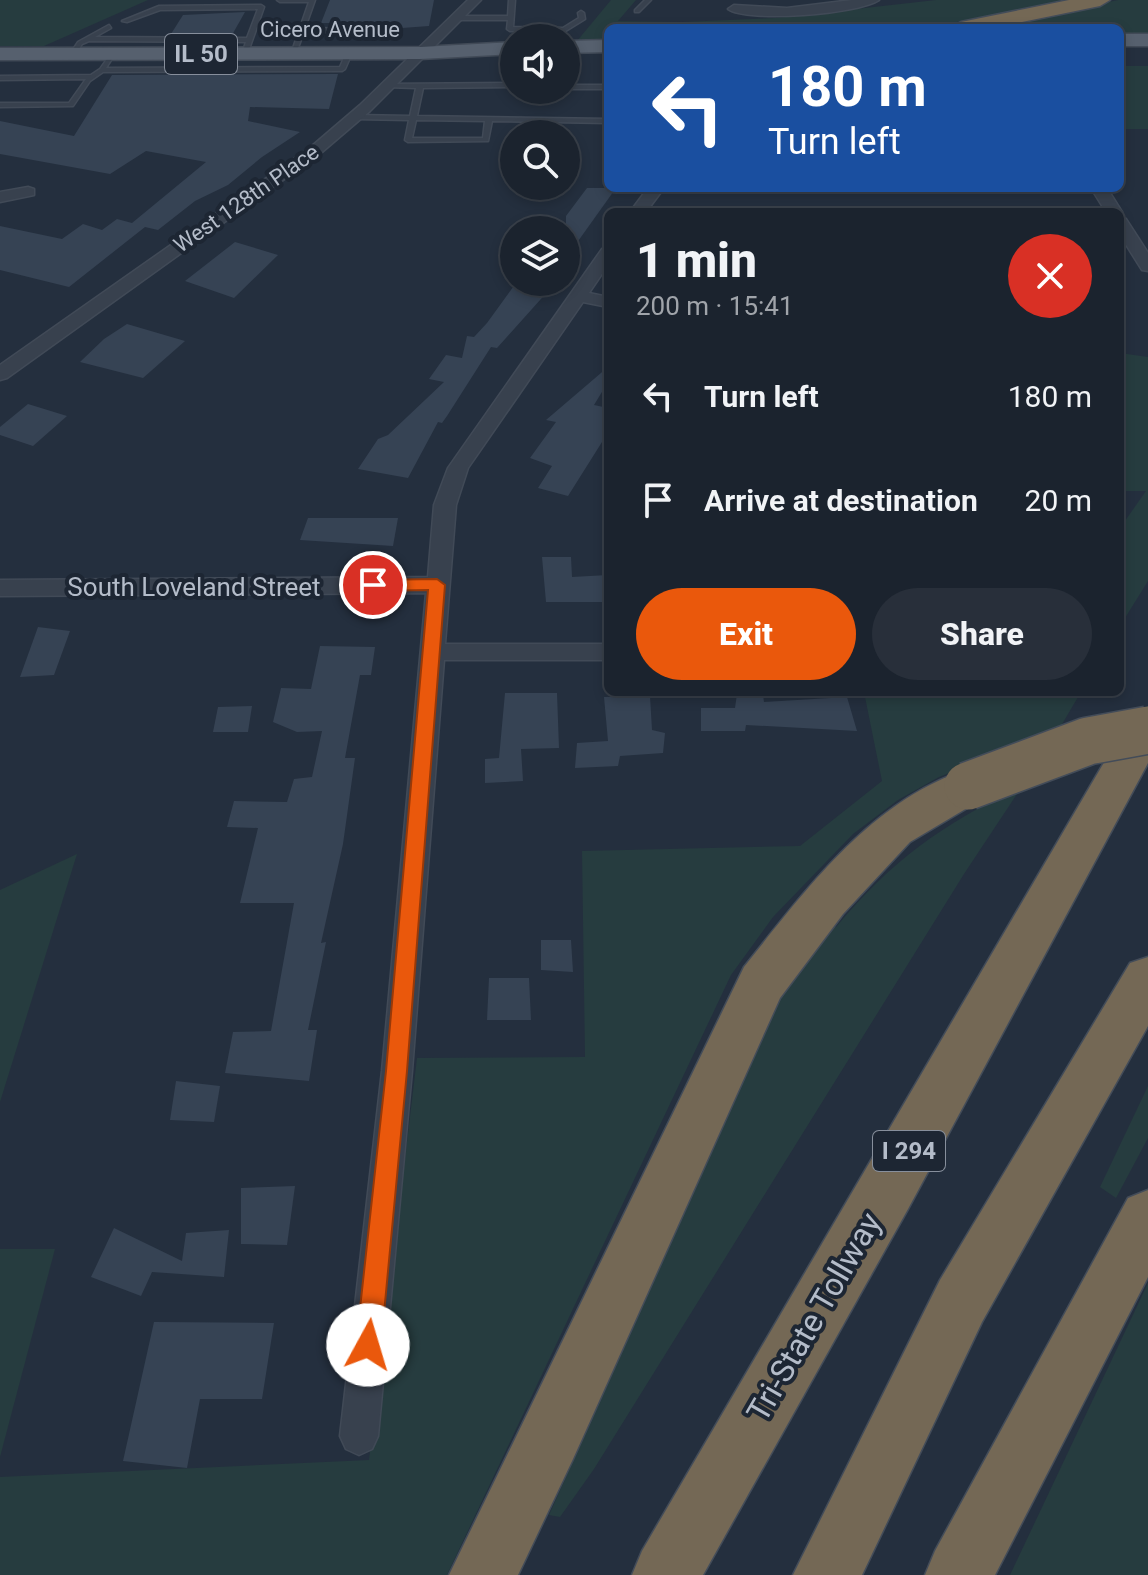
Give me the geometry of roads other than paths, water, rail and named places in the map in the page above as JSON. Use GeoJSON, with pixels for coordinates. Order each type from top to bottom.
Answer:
{"type":"FeatureCollection","features":[{"type":"Feature","properties":{"kind":"highway"},"geometry":{"type":"LineString","coordinates":[[981,24],[1100,0]]}},
{"type":"Feature","properties":{"kind":"highway"},"geometry":{"type":"LineString","coordinates":[[483,1575],[551,1437],[762,983],[826,900],[894,829],[968,786],[1088,741],[1148,727]]}},
{"type":"Feature","properties":{"kind":"highway","name":"Tri-State Tollway"},"geometry":{"type":"LineString","coordinates":[[666,1575],[1148,727]]}},
{"type":"Feature","properties":{"kind":"highway"},"geometry":{"type":"LineString","coordinates":[[827,1575],[961,1301],[1148,979]]}},
{"type":"Feature","properties":{"kind":"highway"},"geometry":{"type":"LineString","coordinates":[[959,1575],[1148,1218]]}},
{"type":"Feature","properties":{"kind":"main road"},"geometry":{"type":"LineString","coordinates":[[457,20],[461,31],[500,48]]}},
{"type":"Feature","properties":{"kind":"main road"},"geometry":{"type":"LineString","coordinates":[[1124,40],[1148,40]]}},
{"type":"Feature","properties":{"kind":"main road"},"geometry":{"type":"LineString","coordinates":[[580,47],[604,46]]}},
{"type":"Feature","properties":{"kind":"main road","name":"Cicero Avenue"},"geometry":{"type":"LineString","coordinates":[[0,54],[73,54],[107,62],[182,47],[248,47],[293,53],[500,52]]}},
{"type":"Feature","properties":{"kind":"main road"},"geometry":{"type":"LineString","coordinates":[[1124,58],[1148,58]]}},
{"type":"Feature","properties":{"kind":"main road"},"geometry":{"type":"LineString","coordinates":[[580,59],[604,59]]}},
{"type":"Feature","properties":{"kind":"street","name":"West 128th Place"},"geometry":{"type":"LineString","coordinates":[[0,374],[317,149],[355,117],[475,0]]}},
{"type":"Feature","properties":{"kind":"street"},"geometry":{"type":"LineString","coordinates":[[733,4],[761,14],[873,0]]}},
{"type":"Feature","properties":{"kind":"street"},"geometry":{"type":"LineString","coordinates":[[0,197],[28,192]]}},
{"type":"Feature","properties":{"kind":"street"},"geometry":{"type":"LineString","coordinates":[[1124,228],[1148,266]]}},
{"type":"Feature","properties":{"kind":"street"},"geometry":{"type":"LineString","coordinates":[[580,291],[604,258]]}},
{"type":"Feature","properties":{"kind":"street"},"geometry":{"type":"LineString","coordinates":[[359,1436],[397,1071],[445,505],[458,468],[576,296]]}},
{"type":"Feature","properties":{"kind":"street"},"geometry":{"type":"LineString","coordinates":[[580,296],[604,301]]}},
{"type":"Feature","properties":{"kind":"street","name":"South Loveland Street"},"geometry":{"type":"LineString","coordinates":[[0,588],[437,585]]}},
{"type":"Feature","properties":{"kind":"street"},"geometry":{"type":"LineString","coordinates":[[433,652],[604,652]]}},
{"type":"Feature","properties":{"kind":"lane"},"geometry":{"type":"LineString","coordinates":[[280,0],[325,1]]}},
{"type":"Feature","properties":{"kind":"lane"},"geometry":{"type":"LineString","coordinates":[[293,53],[312,0]]}},
{"type":"Feature","properties":{"kind":"lane"},"geometry":{"type":"LineString","coordinates":[[512,0],[510,29],[564,30],[582,19],[581,13]]}},
{"type":"Feature","properties":{"kind":"lane"},"geometry":{"type":"LineString","coordinates":[[637,11],[648,0]]}},
{"type":"Feature","properties":{"kind":"lane"},"geometry":{"type":"LineString","coordinates":[[125,21],[159,8],[261,7],[248,47]]}},
{"type":"Feature","properties":{"kind":"lane"},"geometry":{"type":"LineString","coordinates":[[457,20],[510,18]]}},
{"type":"Feature","properties":{"kind":"lane"},"geometry":{"type":"LineString","coordinates":[[73,54],[80,43],[109,27]]}},
{"type":"Feature","properties":{"kind":"lane"},"geometry":{"type":"LineString","coordinates":[[301,30],[368,31]]}},
{"type":"Feature","properties":{"kind":"lane"},"geometry":{"type":"LineString","coordinates":[[89,39],[182,47]]}},
{"type":"Feature","properties":{"kind":"lane"},"geometry":{"type":"LineString","coordinates":[[0,105],[71,105],[91,77],[107,62],[342,69],[349,53]]}},
{"type":"Feature","properties":{"kind":"lane"},"geometry":{"type":"LineString","coordinates":[[0,78],[91,77]]}},
{"type":"Feature","properties":{"kind":"lane"},"geometry":{"type":"LineString","coordinates":[[387,86],[500,85]]}},
{"type":"Feature","properties":{"kind":"lane"},"geometry":{"type":"LineString","coordinates":[[420,86],[408,140],[486,140],[489,119]]}},
{"type":"Feature","properties":{"kind":"lane"},"geometry":{"type":"LineString","coordinates":[[580,87],[604,87]]}},
{"type":"Feature","properties":{"kind":"lane"},"geometry":{"type":"LineString","coordinates":[[355,117],[604,121]]}}]}
